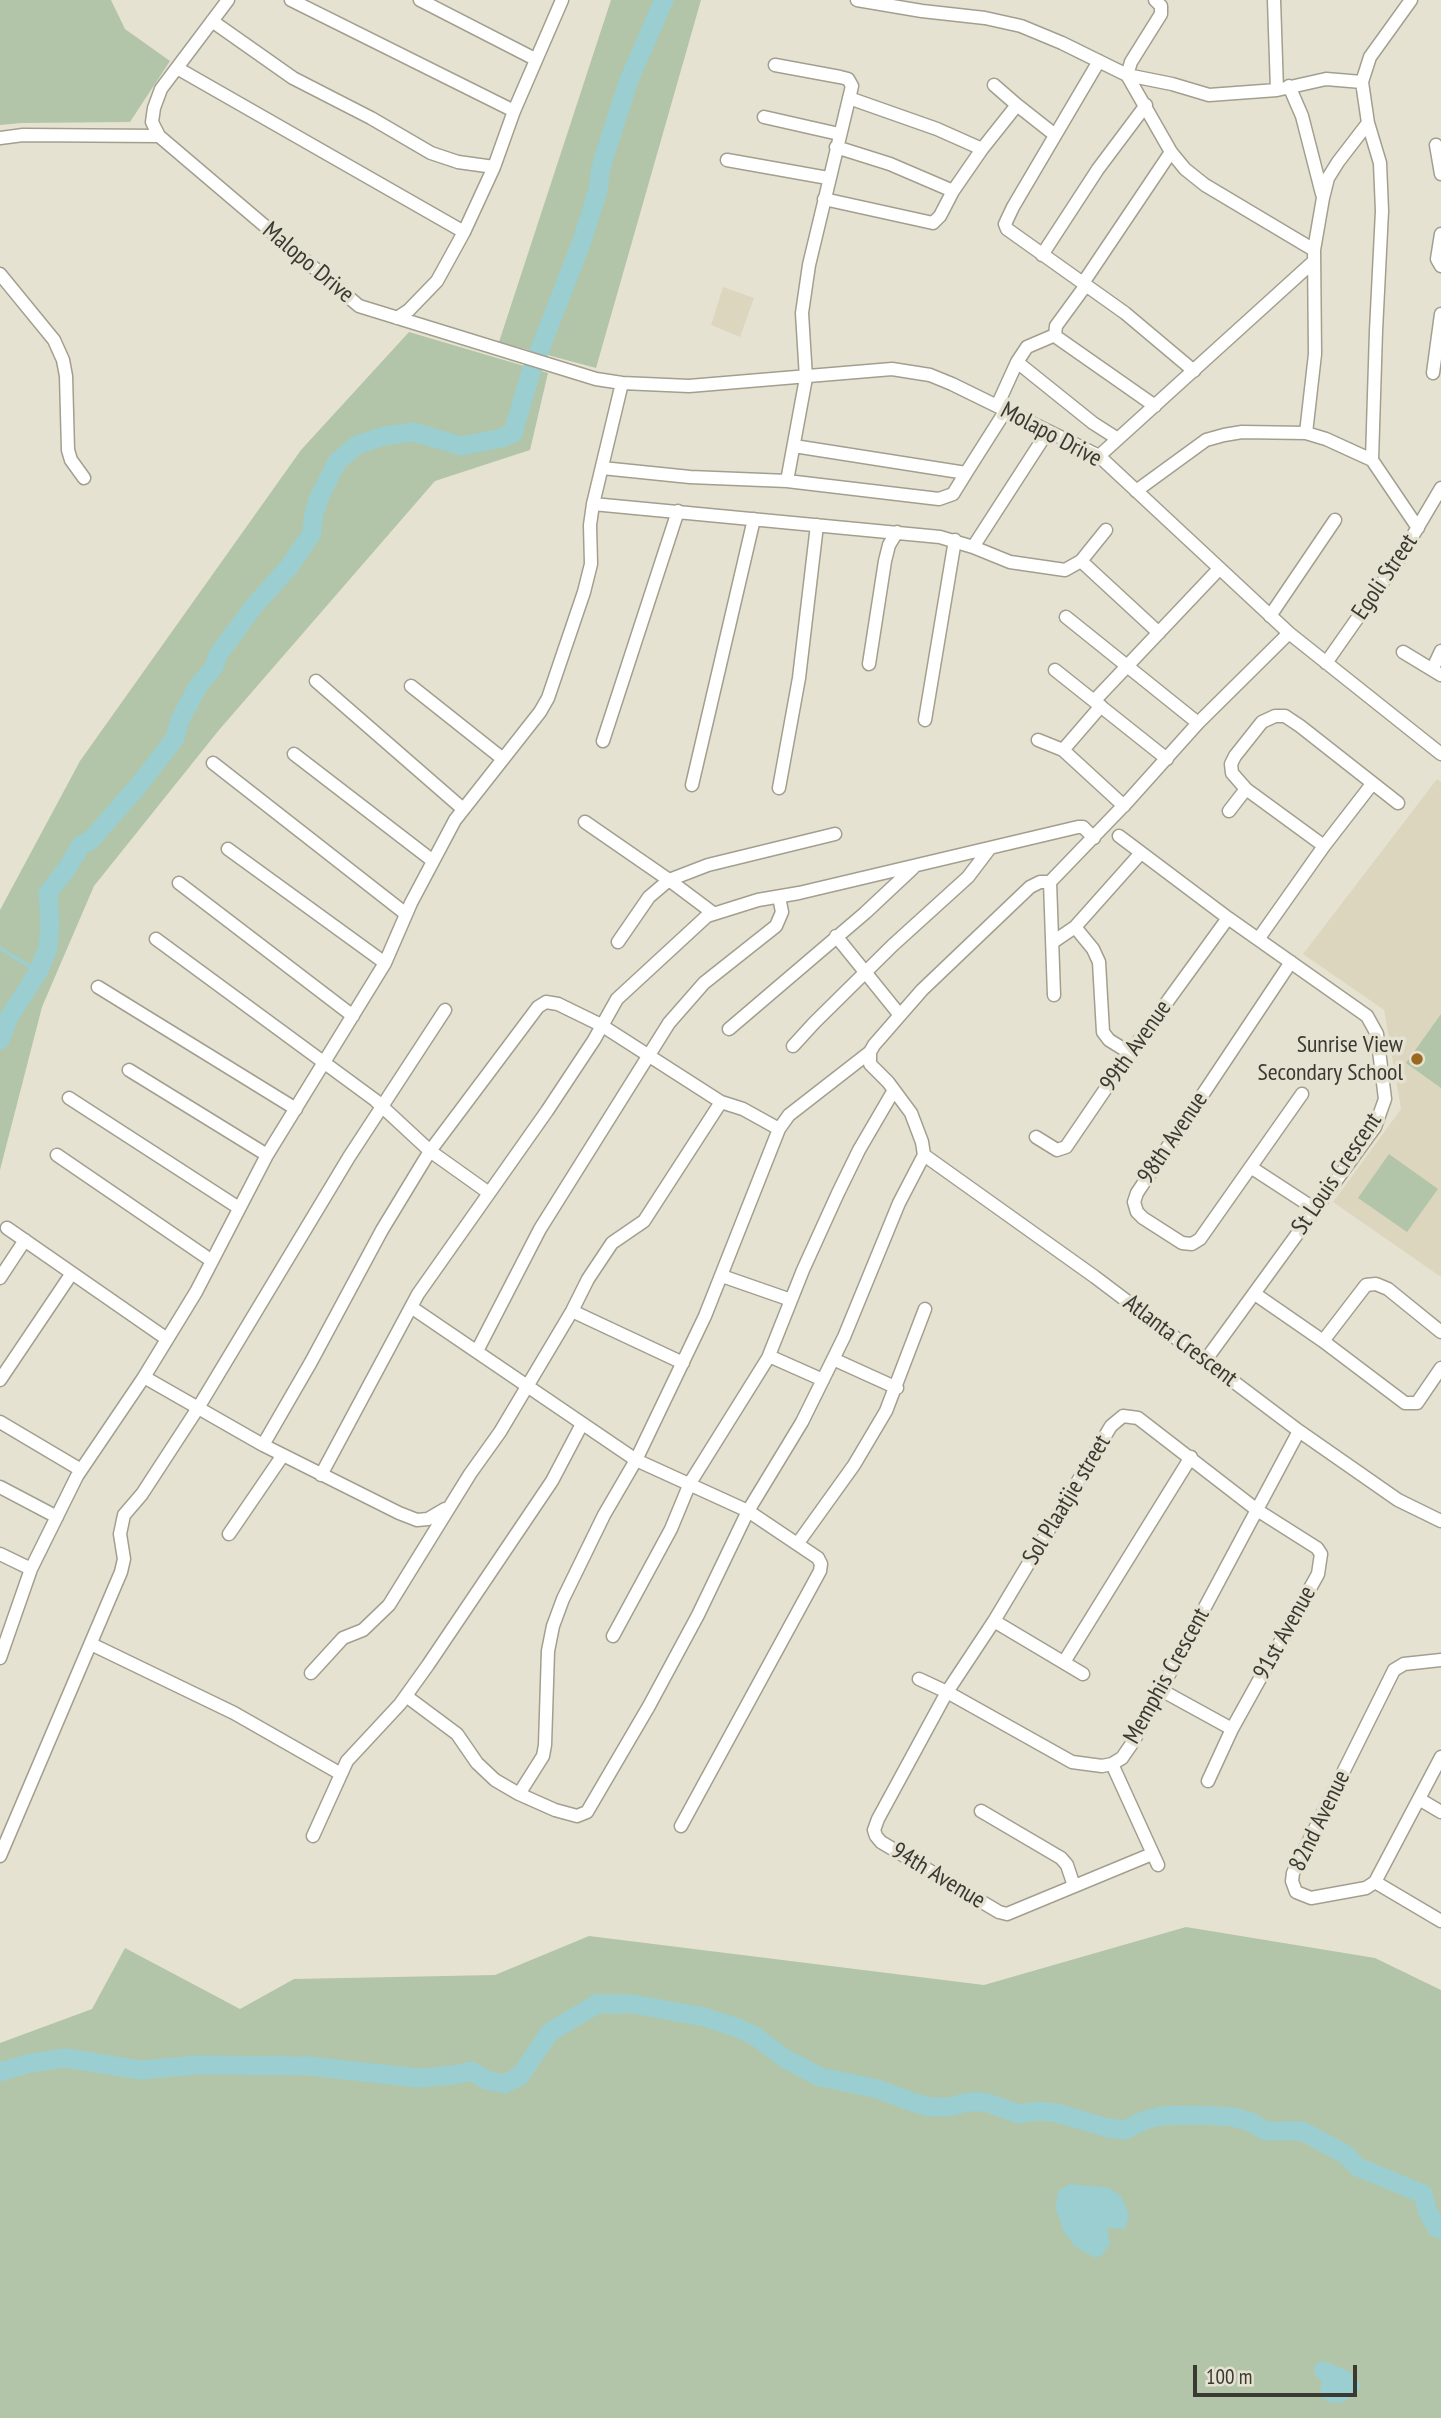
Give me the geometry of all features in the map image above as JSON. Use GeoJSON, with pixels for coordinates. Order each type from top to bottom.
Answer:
{"type":"FeatureCollection","features":[{"type":"Feature","properties":{"kind":"street"},"geometry":{"type":"LineString","coordinates":[[0,138],[23,135],[159,136],[152,122],[153,108],[161,89],[228,0]]}},
{"type":"Feature","properties":{"kind":"street"},"geometry":{"type":"LineString","coordinates":[[291,0],[514,111]]}},
{"type":"Feature","properties":{"kind":"street"},"geometry":{"type":"LineString","coordinates":[[420,0],[535,59]]}},
{"type":"Feature","properties":{"kind":"street"},"geometry":{"type":"LineString","coordinates":[[397,318],[437,281],[464,232],[494,167],[535,59],[561,3],[547,0]]}},
{"type":"Feature","properties":{"kind":"street"},"geometry":{"type":"LineString","coordinates":[[857,0],[985,18],[1021,26],[1127,75],[1209,95],[1283,88],[1326,79],[1362,82]]}},
{"type":"Feature","properties":{"kind":"street"},"geometry":{"type":"LineString","coordinates":[[1155,0],[1161,6],[1161,14],[1131,62],[1127,75],[1171,152],[1185,169],[1205,185],[1313,256]]}},
{"type":"Feature","properties":{"kind":"street"},"geometry":{"type":"LineString","coordinates":[[1275,0],[1283,88],[1302,116],[1323,198]]}},
{"type":"Feature","properties":{"kind":"street"},"geometry":{"type":"LineString","coordinates":[[1373,460],[1382,211],[1380,163],[1368,123],[1362,82],[1370,57],[1411,0]]}},
{"type":"Feature","properties":{"kind":"street"},"geometry":{"type":"LineString","coordinates":[[212,21],[293,78],[362,113],[431,153],[458,162],[494,167]]}},
{"type":"Feature","properties":{"kind":"street"},"geometry":{"type":"LineString","coordinates":[[1099,61],[1005,224],[1011,233],[1085,284],[1194,371]]}},
{"type":"Feature","properties":{"kind":"street"},"geometry":{"type":"LineString","coordinates":[[775,65],[814,70],[848,79],[852,86],[809,265],[802,313],[806,378],[788,481]]}},
{"type":"Feature","properties":{"kind":"street"},"geometry":{"type":"LineString","coordinates":[[177,68],[464,232]]}},
{"type":"Feature","properties":{"kind":"street"},"geometry":{"type":"LineString","coordinates":[[994,85],[1055,135]]}},
{"type":"Feature","properties":{"kind":"street"},"geometry":{"type":"LineString","coordinates":[[849,98],[937,129],[982,149]]}},
{"type":"Feature","properties":{"kind":"street"},"geometry":{"type":"LineString","coordinates":[[824,199],[933,223],[982,149],[1017,105]]}},
{"type":"Feature","properties":{"kind":"street"},"geometry":{"type":"LineString","coordinates":[[1042,255],[1098,169],[1146,105]]}},
{"type":"Feature","properties":{"kind":"street"},"geometry":{"type":"LineString","coordinates":[[764,117],[839,134]]}},
{"type":"Feature","properties":{"kind":"street"},"geometry":{"type":"LineString","coordinates":[[1306,433],[1315,354],[1313,256],[1323,198],[1328,178],[1368,123]]}},
{"type":"Feature","properties":{"kind":"street","name":"Malopo Drive"},"geometry":{"type":"LineString","coordinates":[[159,136],[359,306],[562,369]]}},
{"type":"Feature","properties":{"kind":"street"},"geometry":{"type":"LineString","coordinates":[[1436,145],[1441,174]]}},
{"type":"Feature","properties":{"kind":"street"},"geometry":{"type":"LineString","coordinates":[[836,147],[890,164],[953,191]]}},
{"type":"Feature","properties":{"kind":"street"},"geometry":{"type":"LineString","coordinates":[[1155,406],[1055,335],[1056,326],[1171,152]]}},
{"type":"Feature","properties":{"kind":"street"},"geometry":{"type":"LineString","coordinates":[[727,160],[828,178]]}},
{"type":"Feature","properties":{"kind":"street"},"geometry":{"type":"LineString","coordinates":[[1441,234],[1437,259],[1441,266]]}},
{"type":"Feature","properties":{"kind":"street"},"geometry":{"type":"LineString","coordinates":[[1099,456],[1194,371],[1313,256]]}},
{"type":"Feature","properties":{"kind":"street"},"geometry":{"type":"LineString","coordinates":[[0,274],[54,340],[63,360],[66,376],[68,450],[71,460],[84,478]]}},
{"type":"Feature","properties":{"kind":"street"},"geometry":{"type":"LineString","coordinates":[[1433,373],[1441,314]]}},
{"type":"Feature","properties":{"kind":"street"},"geometry":{"type":"LineString","coordinates":[[602,468],[690,477],[788,481],[939,499],[953,494],[966,473],[1002,408],[1017,362],[1027,347],[1055,335]]}},
{"type":"Feature","properties":{"kind":"street"},"geometry":{"type":"LineString","coordinates":[[1017,362],[1093,423],[1118,439]]}},
{"type":"Feature","properties":{"kind":"street","name":"Molapo Drive"},"geometry":{"type":"LineString","coordinates":[[562,369],[622,383],[689,386],[878,370],[908,370],[952,384],[1099,456],[1289,633],[1441,754]]}},
{"type":"Feature","properties":{"kind":"street"},"geometry":{"type":"LineString","coordinates":[[0,1658],[5,1625],[81,1470],[167,1339],[212,1261],[267,1154],[385,963],[406,914],[455,820],[540,712],[548,698],[589,573],[593,503],[622,383]]}},
{"type":"Feature","properties":{"kind":"street"},"geometry":{"type":"LineString","coordinates":[[973,547],[1048,431]]}},
{"type":"Feature","properties":{"kind":"street"},"geometry":{"type":"LineString","coordinates":[[1136,491],[1206,440],[1241,432],[1306,433],[1373,460],[1418,528]]}},
{"type":"Feature","properties":{"kind":"street"},"geometry":{"type":"LineString","coordinates":[[794,446],[966,473]]}},
{"type":"Feature","properties":{"kind":"street","name":"Egoli Street"},"geometry":{"type":"LineString","coordinates":[[1326,663],[1384,582],[1441,488]]}},
{"type":"Feature","properties":{"kind":"street"},"geometry":{"type":"LineString","coordinates":[[593,503],[955,540],[1010,562],[1065,570],[1081,561],[1106,530]]}},
{"type":"Feature","properties":{"kind":"street"},"geometry":{"type":"LineString","coordinates":[[603,741],[678,511]]}},
{"type":"Feature","properties":{"kind":"street"},"geometry":{"type":"LineString","coordinates":[[692,785],[754,519]]}},
{"type":"Feature","properties":{"kind":"street"},"geometry":{"type":"LineString","coordinates":[[1270,615],[1335,520]]}},
{"type":"Feature","properties":{"kind":"street"},"geometry":{"type":"LineString","coordinates":[[779,788],[799,678],[817,525]]}},
{"type":"Feature","properties":{"kind":"street"},"geometry":{"type":"LineString","coordinates":[[869,664],[885,561],[889,545],[897,532]]}},
{"type":"Feature","properties":{"kind":"street"},"geometry":{"type":"LineString","coordinates":[[925,720],[955,540]]}},
{"type":"Feature","properties":{"kind":"street"},"geometry":{"type":"LineString","coordinates":[[1081,561],[1158,633]]}},
{"type":"Feature","properties":{"kind":"street"},"geometry":{"type":"LineString","coordinates":[[1063,750],[1128,666],[1219,569]]}},
{"type":"Feature","properties":{"kind":"street"},"geometry":{"type":"LineString","coordinates":[[1066,617],[1198,723]]}},
{"type":"Feature","properties":{"kind":"street"},"geometry":{"type":"LineString","coordinates":[[519,1794],[543,1756],[548,1651],[553,1626],[563,1599],[683,1363],[722,1276],[779,1129],[789,1115],[870,1052],[899,1014],[1030,887],[1050,882],[1124,806],[1198,723],[1289,633]]}},
{"type":"Feature","properties":{"kind":"street"},"geometry":{"type":"LineString","coordinates":[[1403,652],[1437,671],[1441,652]]}},
{"type":"Feature","properties":{"kind":"street"},"geometry":{"type":"LineString","coordinates":[[1055,670],[1167,759]]}},
{"type":"Feature","properties":{"kind":"street"},"geometry":{"type":"LineString","coordinates":[[316,681],[463,809]]}},
{"type":"Feature","properties":{"kind":"street"},"geometry":{"type":"LineString","coordinates":[[411,686],[503,759]]}},
{"type":"Feature","properties":{"kind":"street"},"geometry":{"type":"LineString","coordinates":[[1324,846],[1246,789],[1232,773],[1231,764],[1235,756],[1262,722],[1275,716],[1285,716],[1398,803]]}},
{"type":"Feature","properties":{"kind":"street"},"geometry":{"type":"LineString","coordinates":[[1038,740],[1063,750],[1124,806]]}},
{"type":"Feature","properties":{"kind":"street"},"geometry":{"type":"LineString","coordinates":[[293,754],[433,861]]}},
{"type":"Feature","properties":{"kind":"street"},"geometry":{"type":"LineString","coordinates":[[213,764],[406,914]]}},
{"type":"Feature","properties":{"kind":"street"},"geometry":{"type":"LineString","coordinates":[[1259,938],[1372,784]]}},
{"type":"Feature","properties":{"kind":"street"},"geometry":{"type":"LineString","coordinates":[[1229,811],[1246,789]]}},
{"type":"Feature","properties":{"kind":"street"},"geometry":{"type":"LineString","coordinates":[[585,822],[713,914]]}},
{"type":"Feature","properties":{"kind":"street"},"geometry":{"type":"LineString","coordinates":[[321,1475],[411,1307],[547,1111],[617,999],[707,916],[748,902],[913,867],[1078,827],[1083,827],[1094,838]]}},
{"type":"Feature","properties":{"kind":"street"},"geometry":{"type":"LineString","coordinates":[[618,942],[649,897],[669,880],[708,865],[835,834]]}},
{"type":"Feature","properties":{"kind":"street","name":"St Louis Crescent"},"geometry":{"type":"LineString","coordinates":[[1119,836],[1228,918],[1367,1016],[1374,1026],[1385,1099],[1375,1127],[1205,1361]]}},
{"type":"Feature","properties":{"kind":"street"},"geometry":{"type":"LineString","coordinates":[[793,1046],[866,972],[968,877],[990,848]]}},
{"type":"Feature","properties":{"kind":"street"},"geometry":{"type":"LineString","coordinates":[[228,849],[385,963]]}},
{"type":"Feature","properties":{"kind":"street"},"geometry":{"type":"LineString","coordinates":[[1053,942],[1075,927],[1140,854]]}},
{"type":"Feature","properties":{"kind":"street"},"geometry":{"type":"LineString","coordinates":[[729,1030],[865,913],[913,867]]}},
{"type":"Feature","properties":{"kind":"street"},"geometry":{"type":"LineString","coordinates":[[1050,882],[1054,995]]}},
{"type":"Feature","properties":{"kind":"street"},"geometry":{"type":"LineString","coordinates":[[179,883],[354,1016]]}},
{"type":"Feature","properties":{"kind":"street"},"geometry":{"type":"LineString","coordinates":[[477,1351],[540,1229],[669,1023],[704,983],[776,926],[782,912],[779,897]]}},
{"type":"Feature","properties":{"kind":"street","name":"99th Avenue"},"geometry":{"type":"LineString","coordinates":[[1036,1137],[1057,1150],[1066,1147],[1130,1052],[1228,918]]}},
{"type":"Feature","properties":{"kind":"street"},"geometry":{"type":"LineString","coordinates":[[1075,927],[1093,949],[1099,962],[1103,1032],[1109,1040],[1130,1052]]}},
{"type":"Feature","properties":{"kind":"street"},"geometry":{"type":"LineString","coordinates":[[836,936],[899,1014]]}},
{"type":"Feature","properties":{"kind":"street"},"geometry":{"type":"LineString","coordinates":[[156,939],[383,1108],[430,1151],[489,1193]]}},
{"type":"Feature","properties":{"kind":"street","name":"98th Avenue"},"geometry":{"type":"LineString","coordinates":[[1291,962],[1137,1193],[1134,1202],[1137,1212],[1182,1243],[1192,1244],[1206,1233],[1303,1094]]}},
{"type":"Feature","properties":{"kind":"street"},"geometry":{"type":"LineString","coordinates":[[98,986],[296,1109]]}},
{"type":"Feature","properties":{"kind":"street"},"geometry":{"type":"LineString","coordinates":[[263,1445],[382,1230],[430,1151],[538,1007],[546,1002],[558,1004],[601,1025],[721,1102],[743,1109],[779,1129]]}},
{"type":"Feature","properties":{"kind":"street"},"geometry":{"type":"LineString","coordinates":[[0,1856],[121,1572],[124,1559],[120,1534],[124,1515],[142,1494],[198,1408],[349,1157],[445,1010]]}},
{"type":"Feature","properties":{"kind":"street"},"geometry":{"type":"LineString","coordinates":[[406,1696],[457,1734],[477,1763],[495,1780],[519,1794],[577,1816],[587,1812],[698,1615],[748,1511],[802,1422],[833,1359],[899,1203],[924,1155],[911,1113],[870,1064],[870,1052]]}},
{"type":"Feature","properties":{"kind":"street"},"geometry":{"type":"LineString","coordinates":[[129,1070],[267,1154]]}},
{"type":"Feature","properties":{"kind":"street"},"geometry":{"type":"LineString","coordinates":[[613,1636],[671,1529],[690,1483],[769,1356],[791,1300],[859,1150],[894,1090]]}},
{"type":"Feature","properties":{"kind":"street"},"geometry":{"type":"LineString","coordinates":[[69,1098],[239,1208]]}},
{"type":"Feature","properties":{"kind":"street"},"geometry":{"type":"LineString","coordinates":[[311,1673],[343,1638],[363,1630],[389,1605],[448,1507],[528,1388],[588,1279],[612,1242],[644,1221],[721,1102]]}},
{"type":"Feature","properties":{"kind":"street"},"geometry":{"type":"LineString","coordinates":[[57,1155],[212,1261]]}},
{"type":"Feature","properties":{"kind":"street","name":"Atlanta Crescent"},"geometry":{"type":"LineString","coordinates":[[924,1155],[1096,1277],[1299,1431],[1398,1500],[1441,1521]]}},
{"type":"Feature","properties":{"kind":"street"},"geometry":{"type":"LineString","coordinates":[[1252,1168],[1315,1209]]}},
{"type":"Feature","properties":{"kind":"street"},"geometry":{"type":"LineString","coordinates":[[7,1228],[167,1339]]}},
{"type":"Feature","properties":{"kind":"street"},"geometry":{"type":"LineString","coordinates":[[0,1278],[25,1240]]}},
{"type":"Feature","properties":{"kind":"street"},"geometry":{"type":"LineString","coordinates":[[0,1380],[72,1273]]}},
{"type":"Feature","properties":{"kind":"street"},"geometry":{"type":"LineString","coordinates":[[722,1276],[791,1300]]}},
{"type":"Feature","properties":{"kind":"street"},"geometry":{"type":"LineString","coordinates":[[1323,1341],[1366,1285],[1376,1284],[1388,1289],[1441,1332]]}},
{"type":"Feature","properties":{"kind":"street"},"geometry":{"type":"LineString","coordinates":[[1255,1294],[1405,1403],[1417,1403],[1441,1368]]}},
{"type":"Feature","properties":{"kind":"street"},"geometry":{"type":"LineString","coordinates":[[411,1307],[636,1460],[748,1511],[818,1558],[820,1571],[681,1826]]}},
{"type":"Feature","properties":{"kind":"street"},"geometry":{"type":"LineString","coordinates":[[798,1543],[854,1465],[886,1411],[926,1309]]}},
{"type":"Feature","properties":{"kind":"street"},"geometry":{"type":"LineString","coordinates":[[572,1311],[683,1363]]}},
{"type":"Feature","properties":{"kind":"street"},"geometry":{"type":"LineString","coordinates":[[769,1356],[822,1380]]}},
{"type":"Feature","properties":{"kind":"street"},"geometry":{"type":"LineString","coordinates":[[833,1359],[897,1388]]}},
{"type":"Feature","properties":{"kind":"street"},"geometry":{"type":"LineString","coordinates":[[144,1377],[263,1445],[417,1520],[428,1519],[448,1507]]}},
{"type":"Feature","properties":{"kind":"street","name":"Sol Plaatjie street"},"geometry":{"type":"LineString","coordinates":[[947,1692],[994,1621],[1116,1419],[1123,1416],[1138,1418],[1257,1510]]}},
{"type":"Feature","properties":{"kind":"street"},"geometry":{"type":"LineString","coordinates":[[0,1422],[81,1470]]}},
{"type":"Feature","properties":{"kind":"street"},"geometry":{"type":"LineString","coordinates":[[313,1836],[347,1761],[406,1696],[552,1481],[582,1424]]}},
{"type":"Feature","properties":{"kind":"street","name":"Memphis Crescent"},"geometry":{"type":"LineString","coordinates":[[919,1679],[1072,1762],[1102,1766],[1122,1758],[1299,1431]]}},
{"type":"Feature","properties":{"kind":"street"},"geometry":{"type":"LineString","coordinates":[[229,1534],[283,1455]]}},
{"type":"Feature","properties":{"kind":"street"},"geometry":{"type":"LineString","coordinates":[[1064,1662],[1191,1457]]}},
{"type":"Feature","properties":{"kind":"street"},"geometry":{"type":"LineString","coordinates":[[0,1487],[57,1517]]}},
{"type":"Feature","properties":{"kind":"street","name":"91st Avenue"},"geometry":{"type":"LineString","coordinates":[[1208,1781],[1232,1729],[1318,1574],[1322,1559],[1317,1548],[1257,1510]]}},
{"type":"Feature","properties":{"kind":"street"},"geometry":{"type":"LineString","coordinates":[[0,1554],[31,1569]]}},
{"type":"Feature","properties":{"kind":"street"},"geometry":{"type":"LineString","coordinates":[[994,1621],[1083,1674]]}},
{"type":"Feature","properties":{"kind":"street"},"geometry":{"type":"LineString","coordinates":[[91,1644],[234,1713],[341,1774]]}},
{"type":"Feature","properties":{"kind":"street","name":"82nd Avenue"},"geometry":{"type":"LineString","coordinates":[[1375,1882],[1366,1888],[1311,1898],[1296,1892],[1292,1881],[1293,1873],[1394,1670],[1404,1664],[1441,1660]]}},
{"type":"Feature","properties":{"kind":"street"},"geometry":{"type":"LineString","coordinates":[[1161,1690],[1232,1729]]}},
{"type":"Feature","properties":{"kind":"street","name":"94th Avenue"},"geometry":{"type":"LineString","coordinates":[[947,1692],[875,1825],[876,1836],[881,1842],[999,1912],[1015,1912],[1074,1886],[1155,1860],[1112,1764]]}},
{"type":"Feature","properties":{"kind":"street"},"geometry":{"type":"LineString","coordinates":[[1441,1757],[1375,1882],[1441,1921]]}},
{"type":"Feature","properties":{"kind":"street"},"geometry":{"type":"LineString","coordinates":[[1419,1799],[1441,1812]]}},
{"type":"Feature","properties":{"kind":"street"},"geometry":{"type":"LineString","coordinates":[[981,1811],[1061,1858],[1074,1886]]}},
{"type":"Feature","properties":{"kind":"shaded area"},"geometry":{"type":"Polygon","coordinates":[[[723,287],[754,298],[740,337],[711,325],[723,287]]]}},
{"type":"Feature","properties":{"kind":"shaded area","name":"Sunrise View Secondary School"},"geometry":{"type":"Polygon","coordinates":[[[1437,779],[1441,782],[1441,1277],[1333,1202],[1401,1109],[1384,1010],[1303,954],[1437,779]]]}},
{"type":"Feature","properties":{"kind":"green space"},"geometry":{"type":"Polygon","coordinates":[[[0,0],[111,0],[125,29],[170,61],[130,122],[0,125],[0,0]]]}},
{"type":"Feature","properties":{"kind":"green space"},"geometry":{"type":"Polygon","coordinates":[[[611,0],[701,0],[596,368],[499,342],[611,0]]]}},
{"type":"Feature","properties":{"kind":"green space"},"geometry":{"type":"Polygon","coordinates":[[[409,332],[548,373],[530,450],[435,481],[219,730],[94,886],[42,1007],[0,1170],[0,910],[80,761],[301,450],[409,332]]]}},
{"type":"Feature","properties":{"kind":"green space"},"geometry":{"type":"Polygon","coordinates":[[[1441,1014],[1441,1088],[1406,1063],[1441,1014]]]}},
{"type":"Feature","properties":{"kind":"green space"},"geometry":{"type":"Polygon","coordinates":[[[1389,1154],[1438,1189],[1407,1232],[1358,1198],[1389,1154]]]}},
{"type":"Feature","properties":{"kind":"green space"},"geometry":{"type":"Polygon","coordinates":[[[1186,1927],[1375,1958],[1441,1990],[1441,2418],[0,2418],[0,2043],[92,2009],[125,1948],[240,2009],[294,1979],[495,1975],[589,1936],[984,1985],[1186,1927]]]}},
{"type":"Feature","properties":{"kind":"water"},"geometry":{"type":"Polygon","coordinates":[[[1070,2184],[1109,2188],[1122,2197],[1129,2215],[1125,2229],[1107,2228],[1110,2244],[1103,2254],[1095,2258],[1076,2247],[1064,2232],[1055,2207],[1059,2190],[1070,2184]]]}},
{"type":"Feature","properties":{"kind":"water"},"geometry":{"type":"Polygon","coordinates":[[[1323,2361],[1349,2371],[1361,2385],[1357,2393],[1344,2402],[1329,2403],[1322,2397],[1322,2382],[1315,2374],[1314,2368],[1317,2363],[1323,2361]]]}},
{"type":"Feature","properties":{"kind":"waterway"},"geometry":{"type":"LineString","coordinates":[[0,1040],[8,1019],[38,972],[48,948],[48,893],[81,845],[90,841],[139,785],[175,738],[180,720],[198,686],[214,667],[218,655],[254,606],[289,567],[312,533],[318,500],[337,462],[357,445],[384,436],[414,432],[461,446],[502,438],[513,433],[530,375],[582,241],[598,190],[605,154],[629,80],[664,0]]}},
{"type":"Feature","properties":{"kind":"waterway"},"geometry":{"type":"LineString","coordinates":[[0,948],[38,972]]}},
{"type":"Feature","properties":{"kind":"waterway"},"geometry":{"type":"LineString","coordinates":[[0,2072],[30,2063],[66,2058],[140,2070],[198,2065],[308,2066],[419,2078],[471,2071],[486,2080],[504,2084],[520,2076],[550,2032],[597,2004],[633,2004],[704,2017],[738,2028],[755,2036],[784,2058],[820,2077],[878,2089],[930,2107],[985,2102],[1019,2114],[1038,2111],[1057,2113],[1108,2128],[1125,2130],[1160,2116],[1196,2115],[1233,2117],[1251,2122],[1265,2131],[1302,2131],[1345,2154],[1358,2167],[1423,2194],[1428,2212],[1437,2228],[1441,2229]]}},
{"type":"Feature","properties":{"kind":"place","name":"Sunrise View Secondary School"},"geometry":{"type":"Point","coordinates":[1417,1059]}}]}
